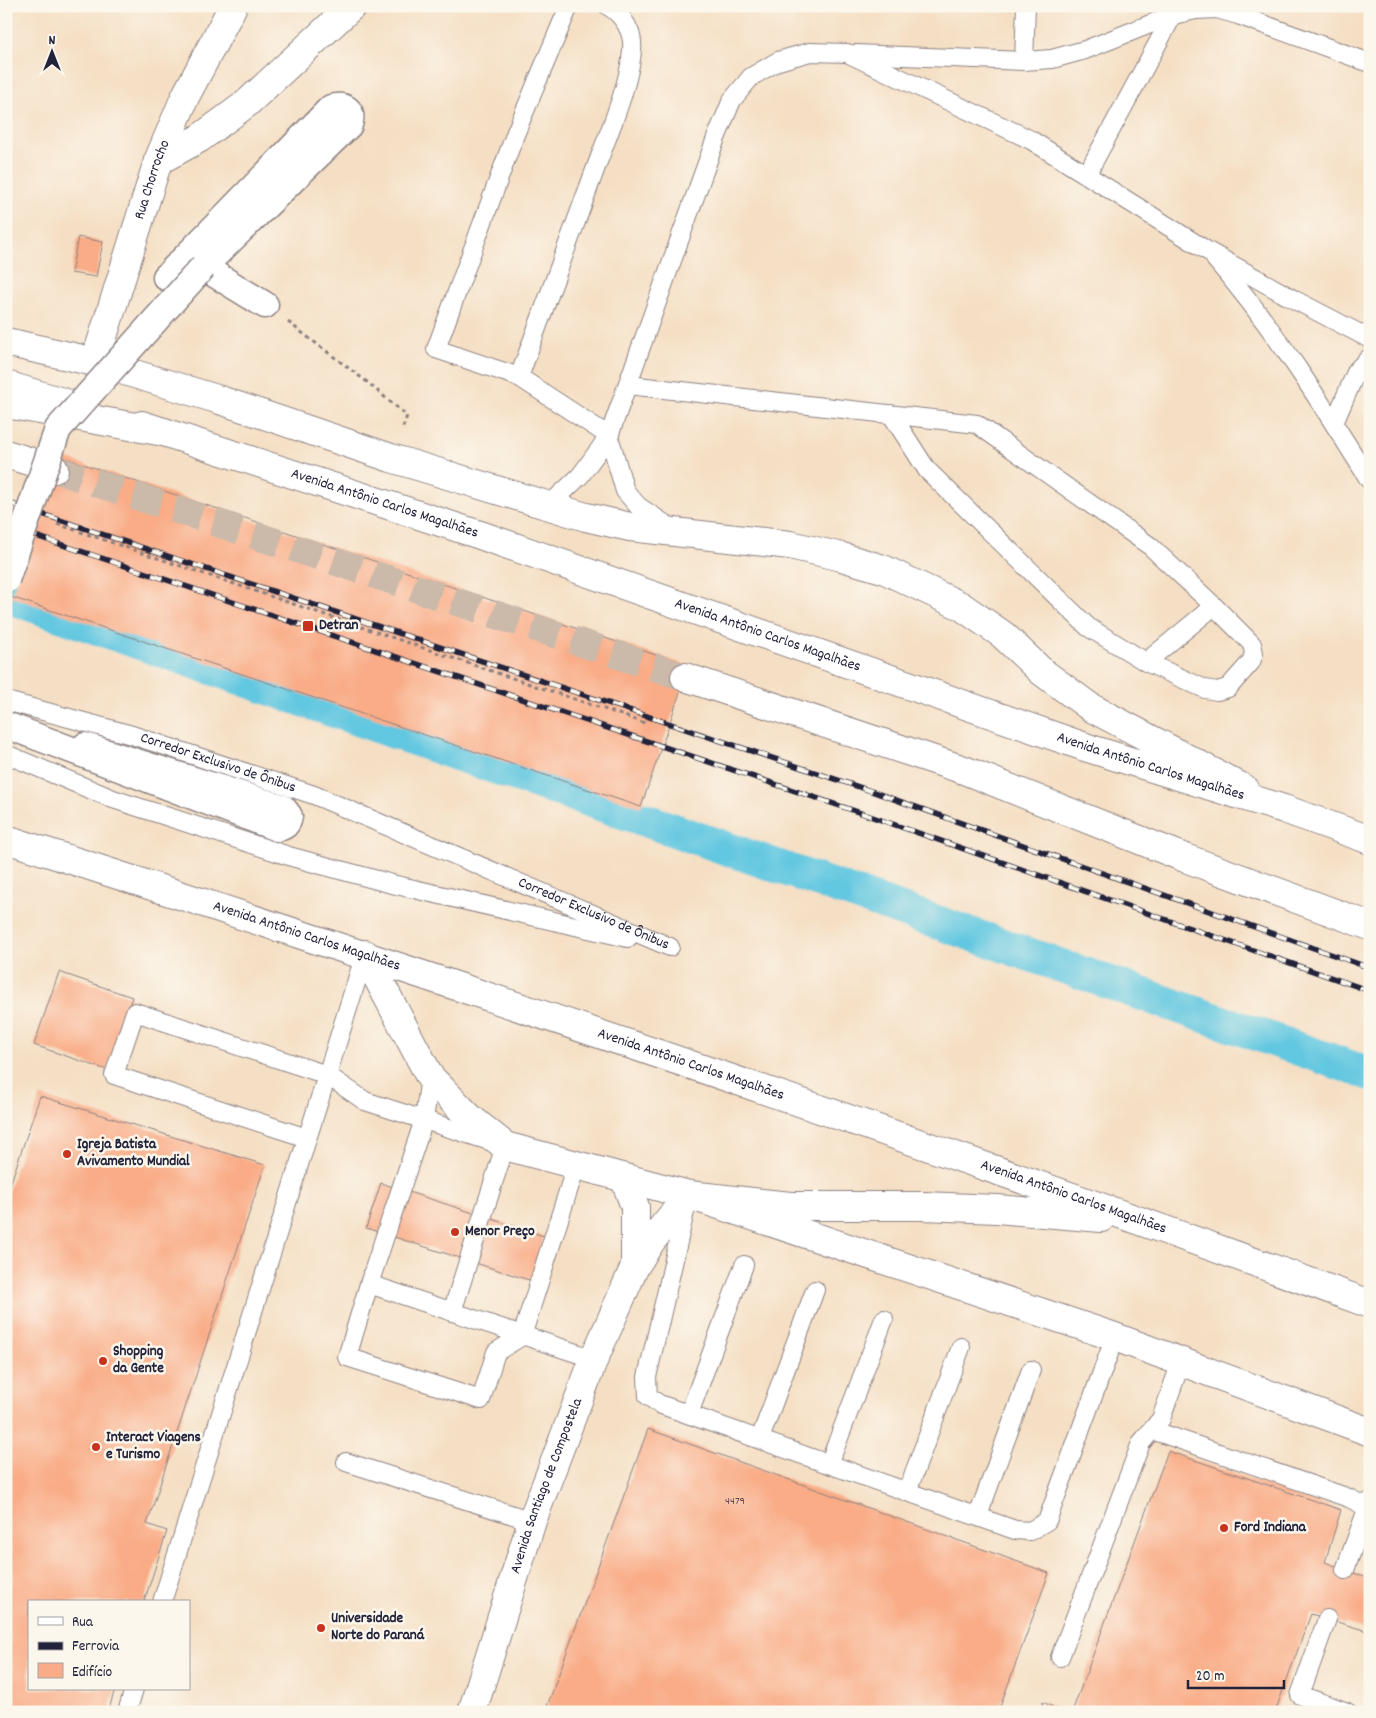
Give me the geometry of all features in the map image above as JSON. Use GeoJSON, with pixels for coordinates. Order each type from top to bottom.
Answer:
{"type":"FeatureCollection","features":[{"type":"Feature","properties":{"kind":"main road","name":"Rua Chorrocho"},"geometry":{"type":"LineString","coordinates":[[95,362],[158,161],[186,97],[233,6]]}},
{"type":"Feature","properties":{"kind":"main road"},"geometry":{"type":"LineString","coordinates":[[158,161],[200,138],[246,104],[352,6]]}},
{"type":"Feature","properties":{"kind":"main road"},"geometry":{"type":"LineString","coordinates":[[6,342],[95,362],[220,400],[391,458],[547,507],[630,527],[790,545],[883,569],[961,606],[1003,635],[1041,671],[1090,707],[1284,810]]}},
{"type":"Feature","properties":{"kind":"main road"},"geometry":{"type":"LineString","coordinates":[[6,384],[164,432]]}},
{"type":"Feature","properties":{"kind":"main road"},"geometry":{"type":"LineString","coordinates":[[6,404],[164,432]]}},
{"type":"Feature","properties":{"kind":"main road","name":"Avenida Antônio Carlos Magalhães"},"geometry":{"type":"LineString","coordinates":[[164,432],[480,535],[1088,748],[1284,810],[1370,840]]}},
{"type":"Feature","properties":{"kind":"main road"},"geometry":{"type":"LineString","coordinates":[[6,454],[54,469]]}},
{"type":"Feature","properties":{"kind":"main road"},"geometry":{"type":"LineString","coordinates":[[685,677],[964,770],[1185,858],[1370,926]]}},
{"type":"Feature","properties":{"kind":"main road","name":"Avenida Antônio Carlos Magalhães"},"geometry":{"type":"LineString","coordinates":[[7,842],[365,954],[879,1129],[1370,1304]]}},
{"type":"Feature","properties":{"kind":"main road"},"geometry":{"type":"LineString","coordinates":[[365,954],[430,1077],[470,1118],[505,1146],[625,1180],[689,1195],[1115,1337],[1370,1432]]}},
{"type":"Feature","properties":{"kind":"main road","name":"Avenida Santiago de Compostela"},"geometry":{"type":"LineString","coordinates":[[625,1180],[635,1207],[636,1266]]}},
{"type":"Feature","properties":{"kind":"main road"},"geometry":{"type":"LineString","coordinates":[[689,1195],[791,1206],[894,1205],[997,1209],[1147,1223]]}},
{"type":"Feature","properties":{"kind":"main road","name":"Avenida Santiago de Compostela"},"geometry":{"type":"LineString","coordinates":[[472,1712],[532,1521],[594,1359],[636,1266],[652,1240],[689,1195]]}},
{"type":"Feature","properties":{"kind":"street"},"geometry":{"type":"LineString","coordinates":[[6,580],[33,516],[58,429],[203,267],[349,125],[351,114],[348,109],[342,106],[331,108],[166,277]]}},
{"type":"Feature","properties":{"kind":"street"},"geometry":{"type":"LineString","coordinates":[[203,267],[265,305]]}},
{"type":"Feature","properties":{"kind":"street"},"geometry":{"type":"LineString","coordinates":[[6,725],[277,828],[286,825],[289,821],[289,816],[283,808],[85,746]]}},
{"type":"Feature","properties":{"kind":"lane"},"geometry":{"type":"LineString","coordinates":[[569,6],[516,132],[436,349],[518,377],[609,436],[626,491],[638,506],[678,533]]}},
{"type":"Feature","properties":{"kind":"lane"},"geometry":{"type":"LineString","coordinates":[[518,377],[606,140],[628,75],[632,37],[626,23],[608,6]]}},
{"type":"Feature","properties":{"kind":"lane"},"geometry":{"type":"LineString","coordinates":[[1024,61],[1026,6]]}},
{"type":"Feature","properties":{"kind":"lane"},"geometry":{"type":"LineString","coordinates":[[547,507],[580,476],[609,436],[716,138],[732,100],[751,77],[778,61],[810,52],[1024,61],[1052,59],[1077,52],[1173,15],[1196,10],[1217,10],[1238,15],[1370,64]]}},
{"type":"Feature","properties":{"kind":"lane"},"geometry":{"type":"LineString","coordinates":[[1087,174],[1173,15]]}},
{"type":"Feature","properties":{"kind":"lane"},"geometry":{"type":"LineString","coordinates":[[847,53],[1031,140],[1206,250],[1293,299],[1370,339]]}},
{"type":"Feature","properties":{"kind":"lane"},"geometry":{"type":"LineString","coordinates":[[1206,250],[1248,297],[1334,423],[1370,481]]}},
{"type":"Feature","properties":{"kind":"lane"},"geometry":{"type":"LineString","coordinates":[[1334,423],[1357,370],[1370,357]]}},
{"type":"Feature","properties":{"kind":"lane"},"geometry":{"type":"LineString","coordinates":[[628,385],[891,414],[977,424],[1150,546],[1252,644],[1254,653],[1251,662],[1228,688],[1217,691],[1204,689],[1146,662],[1088,627],[926,470],[891,414]]}},
{"type":"Feature","properties":{"kind":"lane"},"geometry":{"type":"LineString","coordinates":[[1146,662],[1214,606]]}},
{"type":"Feature","properties":{"kind":"lane","name":"Corredor Exclusivo de Ônibus"},"geometry":{"type":"LineString","coordinates":[[6,701],[132,735],[314,795],[670,947],[392,884],[292,856],[113,799],[6,754]]}},
{"type":"Feature","properties":{"kind":"lane"},"geometry":{"type":"LineString","coordinates":[[163,1600],[365,954]]}},
{"type":"Feature","properties":{"kind":"lane"},"geometry":{"type":"LineString","coordinates":[[307,1138],[114,1075],[135,1012],[327,1075],[365,1102],[505,1146],[452,1312]]}},
{"type":"Feature","properties":{"kind":"lane"},"geometry":{"type":"LineString","coordinates":[[430,1077],[424,1120],[368,1284],[347,1357],[481,1400],[496,1352],[522,1336],[576,1166]]}},
{"type":"Feature","properties":{"kind":"lane"},"geometry":{"type":"LineString","coordinates":[[689,1195],[646,1388],[648,1396],[659,1404],[1015,1530],[1030,1531],[1047,1521],[1115,1337]]}},
{"type":"Feature","properties":{"kind":"lane"},"geometry":{"type":"LineString","coordinates":[[690,1414],[744,1265]]}},
{"type":"Feature","properties":{"kind":"lane"},"geometry":{"type":"LineString","coordinates":[[368,1284],[594,1359]]}},
{"type":"Feature","properties":{"kind":"lane"},"geometry":{"type":"LineString","coordinates":[[760,1440],[815,1290]]}},
{"type":"Feature","properties":{"kind":"lane"},"geometry":{"type":"LineString","coordinates":[[829,1464],[884,1319]]}},
{"type":"Feature","properties":{"kind":"lane"},"geometry":{"type":"LineString","coordinates":[[907,1492],[961,1347]]}},
{"type":"Feature","properties":{"kind":"lane"},"geometry":{"type":"LineString","coordinates":[[1060,1657],[1141,1443],[1162,1419],[1181,1362]]}},
{"type":"Feature","properties":{"kind":"lane"},"geometry":{"type":"LineString","coordinates":[[978,1516],[1031,1370]]}},
{"type":"Feature","properties":{"kind":"lane"},"geometry":{"type":"LineString","coordinates":[[1152,1430],[1369,1506],[1344,1570]]}},
{"type":"Feature","properties":{"kind":"lane"},"geometry":{"type":"LineString","coordinates":[[346,1462],[532,1521]]}},
{"type":"Feature","properties":{"kind":"lane"},"geometry":{"type":"LineString","coordinates":[[1327,1619],[1300,1695],[1347,1712]]}},
{"type":"Feature","properties":{"kind":"lane"},"geometry":{"type":"LineString","coordinates":[[127,1712],[134,1690]]}},
{"type":"Feature","properties":{"kind":"path"},"geometry":{"type":"LineString","coordinates":[[265,305],[367,382],[407,416],[391,458]]}},
{"type":"Feature","properties":{"kind":"path"},"geometry":{"type":"LineString","coordinates":[[33,516],[648,724]]}},
{"type":"Feature","properties":{"kind":"building"},"geometry":{"type":"Polygon","coordinates":[[[78,237],[103,242],[96,277],[71,273],[78,237]]]}},
{"type":"Feature","properties":{"kind":"building"},"geometry":{"type":"Polygon","coordinates":[[[59,456],[689,666],[641,807],[11,597],[59,456]]]}},
{"type":"Feature","properties":{"kind":"building"},"geometry":{"type":"Polygon","coordinates":[[[59,972],[132,997],[107,1070],[34,1045],[59,972]]]}},
{"type":"Feature","properties":{"kind":"building","name":"Shopping da Gente"},"geometry":{"type":"Polygon","coordinates":[[[40,1096],[265,1165],[147,1524],[167,1531],[145,1600],[28,1600],[28,1690],[115,1690],[108,1712],[6,1712],[6,1197],[40,1096]]]}},
{"type":"Feature","properties":{"kind":"building","name":"Menor Preço"},"geometry":{"type":"Polygon","coordinates":[[[381,1183],[544,1236],[532,1281],[366,1228],[381,1183]]]}},
{"type":"Feature","properties":{"kind":"building"},"geometry":{"type":"Polygon","coordinates":[[[648,1429],[1049,1573],[998,1712],[545,1712],[648,1429]]]}},
{"type":"Feature","properties":{"kind":"building"},"geometry":{"type":"Polygon","coordinates":[[[1168,1451],[1341,1510],[1325,1562],[1370,1579],[1370,1632],[1311,1614],[1275,1712],[1072,1712],[1168,1451]]]}},
{"type":"Feature","properties":{"kind":"building"},"geometry":{"type":"Polygon","coordinates":[[[1043,1702],[1063,1712],[1039,1712],[1043,1702]]]}},
{"type":"Feature","properties":{"kind":"waterway"},"geometry":{"type":"LineString","coordinates":[[6,596],[1370,1074]]}},
{"type":"Feature","properties":{"kind":"tunnel"},"geometry":{"type":"LineString","coordinates":[[54,469],[685,677]]}},
{"type":"Feature","properties":{"kind":"railway"},"geometry":{"type":"LineString","coordinates":[[6,502],[871,791],[1370,968]]}},
{"type":"Feature","properties":{"kind":"railway"},"geometry":{"type":"LineString","coordinates":[[6,526],[864,814],[1370,991]]}},
{"type":"Feature","properties":{"kind":"place","name":"Detran"},"geometry":{"type":"Point","coordinates":[308,626]}},
{"type":"Feature","properties":{"kind":"place","name":"Igreja Batista Avivamento Mundial"},"geometry":{"type":"Point","coordinates":[67,1154]}},
{"type":"Feature","properties":{"kind":"place","name":"Menor Preço"},"geometry":{"type":"Point","coordinates":[455,1232]}},
{"type":"Feature","properties":{"kind":"place","name":"Shopping da Gente"},"geometry":{"type":"Point","coordinates":[103,1361]}},
{"type":"Feature","properties":{"kind":"place","name":"Interact Viagens e Turismo"},"geometry":{"type":"Point","coordinates":[96,1447]}},
{"type":"Feature","properties":{"kind":"place","name":"Ford Indiana"},"geometry":{"type":"Point","coordinates":[1224,1528]}},
{"type":"Feature","properties":{"kind":"place","name":"Universidade Norte do Paraná"},"geometry":{"type":"Point","coordinates":[321,1628]}}]}
